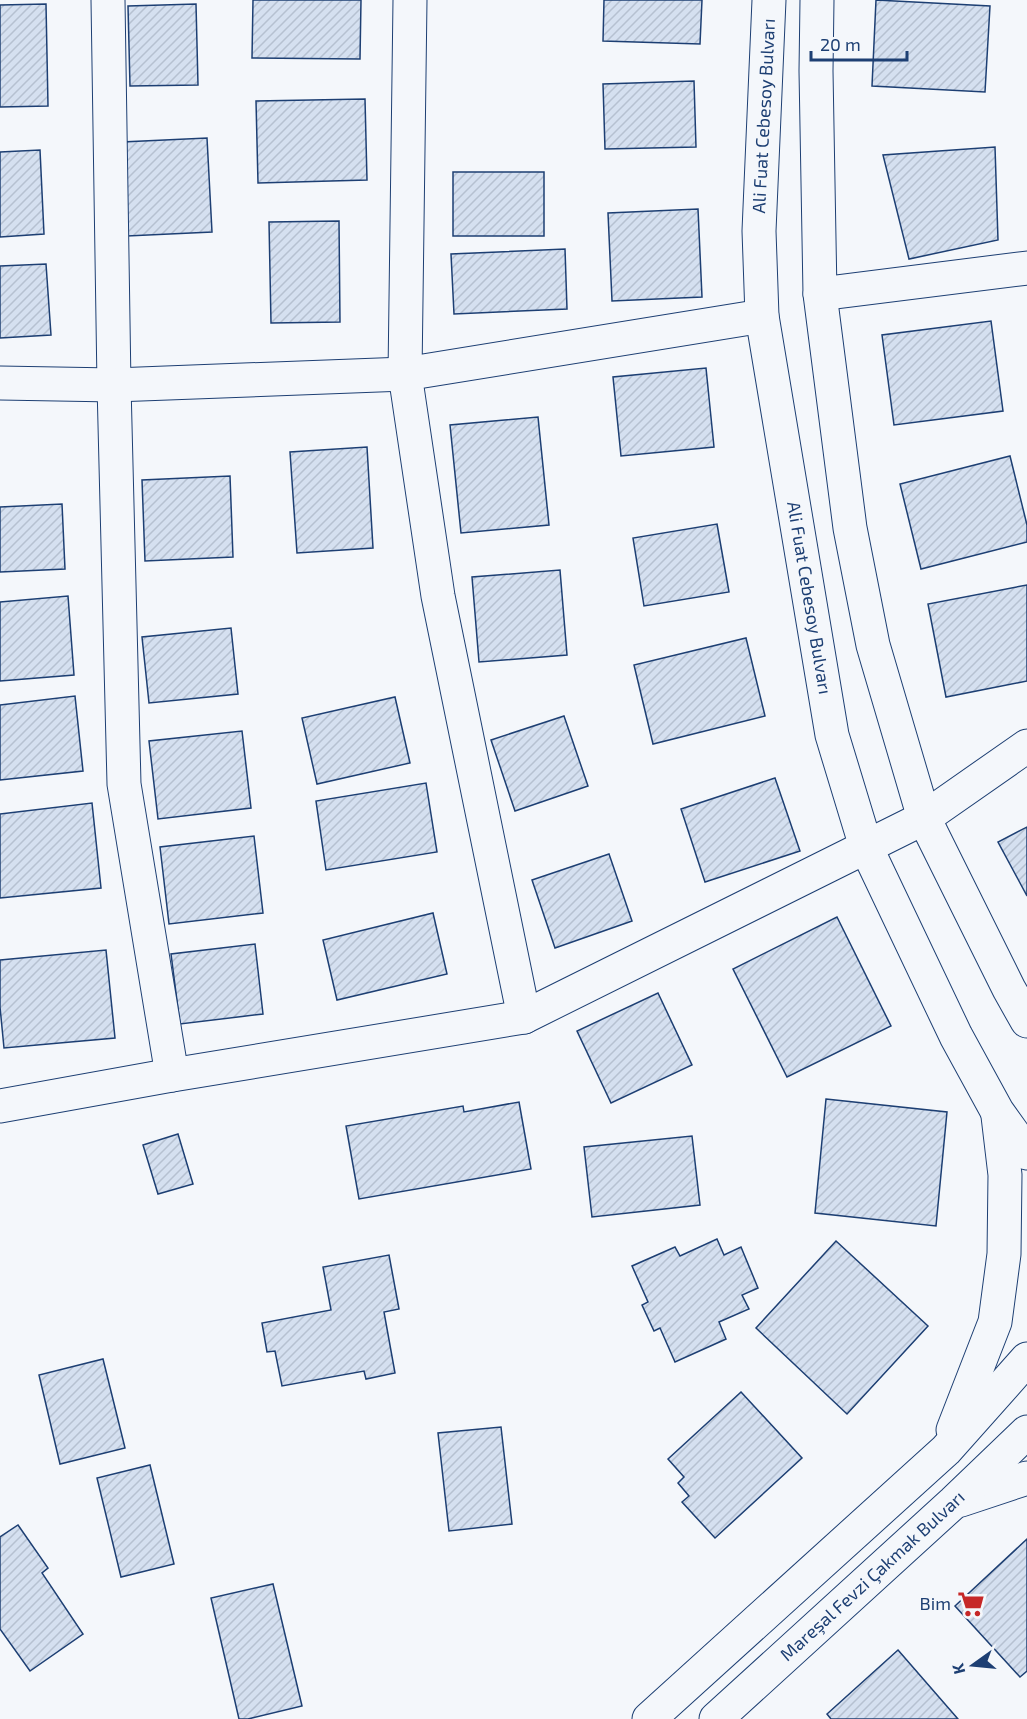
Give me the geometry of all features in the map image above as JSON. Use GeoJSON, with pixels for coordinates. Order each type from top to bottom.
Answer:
{"type":"FeatureCollection","features":[{"type":"Feature","properties":{"kind":"street"},"geometry":{"type":"LineString","coordinates":[[108,0],[114,385],[124,784],[172,1075]]}},
{"type":"Feature","properties":{"kind":"street"},"geometry":{"type":"LineString","coordinates":[[410,0],[405,374],[438,596],[524,1017]]}},
{"type":"Feature","properties":{"kind":"street","name":"Ali Fuat Cebesoy Bulvarı"},"geometry":{"type":"LineString","coordinates":[[769,0],[759,231],[762,316],[832,735],[866,848],[956,1036],[997,1111],[1027,1153]]}},
{"type":"Feature","properties":{"kind":"street"},"geometry":{"type":"LineString","coordinates":[[818,0],[816,71],[820,294],[850,528],[873,645],[924,818],[1027,1021]]}},
{"type":"Feature","properties":{"kind":"street"},"geometry":{"type":"LineString","coordinates":[[820,294],[1027,268]]}},
{"type":"Feature","properties":{"kind":"street"},"geometry":{"type":"LineString","coordinates":[[0,383],[114,385],[405,374],[762,316]]}},
{"type":"Feature","properties":{"kind":"street"},"geometry":{"type":"LineString","coordinates":[[0,1106],[524,1017],[924,818],[1027,746]]}},
{"type":"Feature","properties":{"kind":"street"},"geometry":{"type":"LineString","coordinates":[[946,1450],[995,1322],[1004,1254],[1005,1175],[997,1111]]}},
{"type":"Feature","properties":{"kind":"street"},"geometry":{"type":"LineString","coordinates":[[649,1719],[946,1450],[1027,1359]]}},
{"type":"Feature","properties":{"kind":"street","name":"Mareşal Fevzi Çakmak Bulvarı"},"geometry":{"type":"LineString","coordinates":[[716,1719],[954,1502],[1027,1432]]}},
{"type":"Feature","properties":{"kind":"street"},"geometry":{"type":"LineString","coordinates":[[954,1502],[1027,1478]]}},
{"type":"Feature","properties":{"kind":"building"},"geometry":{"type":"Polygon","coordinates":[[[253,0],[361,0],[360,59],[252,58],[253,0]]]}},
{"type":"Feature","properties":{"kind":"building"},"geometry":{"type":"Polygon","coordinates":[[[604,0],[702,0],[700,44],[603,41],[604,0]]]}},
{"type":"Feature","properties":{"kind":"building"},"geometry":{"type":"Polygon","coordinates":[[[876,0],[990,6],[985,92],[872,86],[876,0]]]}},
{"type":"Feature","properties":{"kind":"building"},"geometry":{"type":"Polygon","coordinates":[[[46,4],[48,106],[0,107],[0,5],[46,4]]]}},
{"type":"Feature","properties":{"kind":"building"},"geometry":{"type":"Polygon","coordinates":[[[196,4],[198,85],[130,86],[128,6],[196,4]]]}},
{"type":"Feature","properties":{"kind":"building"},"geometry":{"type":"Polygon","coordinates":[[[694,81],[696,147],[605,149],[603,84],[694,81]]]}},
{"type":"Feature","properties":{"kind":"building"},"geometry":{"type":"Polygon","coordinates":[[[365,99],[367,180],[258,183],[256,101],[365,99]]]}},
{"type":"Feature","properties":{"kind":"building"},"geometry":{"type":"Polygon","coordinates":[[[207,138],[212,232],[127,236],[122,142],[207,138]]]}},
{"type":"Feature","properties":{"kind":"building"},"geometry":{"type":"Polygon","coordinates":[[[995,147],[998,240],[909,259],[883,155],[995,147]]]}},
{"type":"Feature","properties":{"kind":"building"},"geometry":{"type":"Polygon","coordinates":[[[40,150],[44,234],[0,237],[0,152],[40,150]]]}},
{"type":"Feature","properties":{"kind":"building"},"geometry":{"type":"Polygon","coordinates":[[[453,172],[544,172],[544,236],[453,236],[453,172]]]}},
{"type":"Feature","properties":{"kind":"building"},"geometry":{"type":"Polygon","coordinates":[[[698,209],[702,297],[612,301],[608,213],[698,209]]]}},
{"type":"Feature","properties":{"kind":"building"},"geometry":{"type":"Polygon","coordinates":[[[339,221],[340,322],[271,323],[269,222],[339,221]]]}},
{"type":"Feature","properties":{"kind":"building"},"geometry":{"type":"Polygon","coordinates":[[[565,249],[567,309],[454,314],[451,254],[565,249]]]}},
{"type":"Feature","properties":{"kind":"building"},"geometry":{"type":"Polygon","coordinates":[[[46,264],[51,335],[0,338],[0,266],[46,264]]]}},
{"type":"Feature","properties":{"kind":"building"},"geometry":{"type":"Polygon","coordinates":[[[991,321],[1003,411],[894,425],[882,335],[991,321]]]}},
{"type":"Feature","properties":{"kind":"building"},"geometry":{"type":"Polygon","coordinates":[[[706,368],[714,447],[621,456],[613,377],[706,368]]]}},
{"type":"Feature","properties":{"kind":"building"},"geometry":{"type":"Polygon","coordinates":[[[538,417],[549,525],[461,533],[450,425],[538,417]]]}},
{"type":"Feature","properties":{"kind":"building"},"geometry":{"type":"Polygon","coordinates":[[[367,447],[373,548],[297,553],[290,452],[367,447]]]}},
{"type":"Feature","properties":{"kind":"building"},"geometry":{"type":"Polygon","coordinates":[[[1010,456],[1027,525],[1027,542],[921,569],[900,484],[1010,456]]]}},
{"type":"Feature","properties":{"kind":"building"},"geometry":{"type":"Polygon","coordinates":[[[230,476],[233,557],[145,561],[142,480],[230,476]]]}},
{"type":"Feature","properties":{"kind":"building"},"geometry":{"type":"Polygon","coordinates":[[[62,504],[65,569],[0,572],[0,507],[62,504]]]}},
{"type":"Feature","properties":{"kind":"building"},"geometry":{"type":"Polygon","coordinates":[[[717,524],[729,592],[644,606],[633,538],[717,524]]]}},
{"type":"Feature","properties":{"kind":"building"},"geometry":{"type":"Polygon","coordinates":[[[560,570],[567,655],[479,662],[472,577],[560,570]]]}},
{"type":"Feature","properties":{"kind":"building"},"geometry":{"type":"Polygon","coordinates":[[[1027,585],[1027,681],[946,697],[928,604],[1027,585]]]}},
{"type":"Feature","properties":{"kind":"building"},"geometry":{"type":"Polygon","coordinates":[[[68,596],[74,675],[0,681],[0,602],[68,596]]]}},
{"type":"Feature","properties":{"kind":"building"},"geometry":{"type":"Polygon","coordinates":[[[231,628],[238,694],[149,703],[142,637],[231,628]]]}},
{"type":"Feature","properties":{"kind":"building"},"geometry":{"type":"Polygon","coordinates":[[[746,638],[765,716],[653,744],[634,665],[746,638]]]}},
{"type":"Feature","properties":{"kind":"building"},"geometry":{"type":"Polygon","coordinates":[[[75,696],[83,771],[0,780],[0,705],[75,696]]]}},
{"type":"Feature","properties":{"kind":"building"},"geometry":{"type":"Polygon","coordinates":[[[395,697],[410,763],[317,784],[302,718],[395,697]]]}},
{"type":"Feature","properties":{"kind":"building"},"geometry":{"type":"Polygon","coordinates":[[[564,716],[588,786],[515,811],[491,740],[564,716]]]}},
{"type":"Feature","properties":{"kind":"building"},"geometry":{"type":"Polygon","coordinates":[[[242,731],[251,808],[158,819],[149,741],[242,731]]]}},
{"type":"Feature","properties":{"kind":"building"},"geometry":{"type":"Polygon","coordinates":[[[775,778],[800,851],[705,882],[681,809],[775,778]]]}},
{"type":"Feature","properties":{"kind":"building"},"geometry":{"type":"Polygon","coordinates":[[[426,783],[437,852],[326,870],[316,801],[426,783]]]}},
{"type":"Feature","properties":{"kind":"building"},"geometry":{"type":"Polygon","coordinates":[[[92,803],[101,888],[0,898],[0,814],[92,803]]]}},
{"type":"Feature","properties":{"kind":"building"},"geometry":{"type":"Polygon","coordinates":[[[1027,827],[1027,896],[998,842],[1027,827]]]}},
{"type":"Feature","properties":{"kind":"building"},"geometry":{"type":"Polygon","coordinates":[[[254,836],[263,913],[169,924],[160,847],[254,836]]]}},
{"type":"Feature","properties":{"kind":"building"},"geometry":{"type":"Polygon","coordinates":[[[609,854],[632,921],[555,948],[532,880],[609,854]]]}},
{"type":"Feature","properties":{"kind":"building"},"geometry":{"type":"Polygon","coordinates":[[[433,913],[447,974],[337,1000],[323,940],[433,913]]]}},
{"type":"Feature","properties":{"kind":"building"},"geometry":{"type":"Polygon","coordinates":[[[837,917],[891,1026],[787,1077],[733,969],[837,917]]]}},
{"type":"Feature","properties":{"kind":"building"},"geometry":{"type":"Polygon","coordinates":[[[255,944],[263,1014],[180,1024],[171,954],[255,944]]]}},
{"type":"Feature","properties":{"kind":"building"},"geometry":{"type":"Polygon","coordinates":[[[106,950],[115,1038],[4,1048],[0,1007],[0,960],[106,950]]]}},
{"type":"Feature","properties":{"kind":"building"},"geometry":{"type":"Polygon","coordinates":[[[658,993],[692,1065],[611,1103],[577,1031],[658,993]]]}},
{"type":"Feature","properties":{"kind":"building"},"geometry":{"type":"Polygon","coordinates":[[[826,1099],[947,1112],[936,1226],[815,1213],[826,1099]]]}},
{"type":"Feature","properties":{"kind":"building"},"geometry":{"type":"Polygon","coordinates":[[[519,1102],[531,1169],[359,1199],[346,1126],[463,1106],[464,1112],[519,1102]]]}},
{"type":"Feature","properties":{"kind":"building"},"geometry":{"type":"Polygon","coordinates":[[[178,1134],[193,1184],[158,1194],[143,1145],[178,1134]]]}},
{"type":"Feature","properties":{"kind":"building"},"geometry":{"type":"Polygon","coordinates":[[[692,1136],[700,1205],[592,1217],[584,1147],[692,1136]]]}},
{"type":"Feature","properties":{"kind":"building"},"geometry":{"type":"Polygon","coordinates":[[[717,1239],[724,1255],[741,1247],[758,1288],[742,1295],[749,1309],[719,1322],[726,1339],[675,1362],[660,1328],[654,1331],[642,1305],[648,1302],[632,1266],[675,1247],[680,1256],[717,1239]]]}},
{"type":"Feature","properties":{"kind":"building"},"geometry":{"type":"Polygon","coordinates":[[[836,1241],[928,1326],[847,1414],[756,1328],[836,1241]]]}},
{"type":"Feature","properties":{"kind":"building"},"geometry":{"type":"Polygon","coordinates":[[[389,1255],[399,1309],[384,1312],[395,1373],[366,1379],[364,1371],[282,1386],[275,1351],[267,1352],[262,1323],[331,1310],[323,1267],[389,1255]]]}},
{"type":"Feature","properties":{"kind":"building"},"geometry":{"type":"Polygon","coordinates":[[[103,1359],[125,1448],[60,1464],[39,1375],[103,1359]]]}},
{"type":"Feature","properties":{"kind":"building"},"geometry":{"type":"Polygon","coordinates":[[[741,1392],[802,1458],[715,1538],[682,1502],[689,1496],[678,1483],[684,1477],[668,1459],[741,1392]]]}},
{"type":"Feature","properties":{"kind":"building"},"geometry":{"type":"Polygon","coordinates":[[[501,1427],[512,1524],[449,1531],[438,1433],[501,1427]]]}},
{"type":"Feature","properties":{"kind":"building"},"geometry":{"type":"Polygon","coordinates":[[[150,1465],[174,1564],[121,1577],[97,1478],[150,1465]]]}},
{"type":"Feature","properties":{"kind":"building"},"geometry":{"type":"Polygon","coordinates":[[[18,1525],[48,1568],[42,1573],[83,1634],[30,1671],[0,1629],[0,1537],[18,1525]]]}},
{"type":"Feature","properties":{"kind":"building"},"geometry":{"type":"Polygon","coordinates":[[[1027,1539],[1027,1671],[1020,1677],[955,1606],[1027,1539]]]}},
{"type":"Feature","properties":{"kind":"building"},"geometry":{"type":"Polygon","coordinates":[[[273,1584],[302,1706],[248,1719],[239,1719],[211,1598],[273,1584]]]}},
{"type":"Feature","properties":{"kind":"building"},"geometry":{"type":"Polygon","coordinates":[[[898,1650],[958,1719],[831,1719],[827,1714],[898,1650]]]}},
{"type":"Feature","properties":{"kind":"place","name":"Bim"},"geometry":{"type":"Point","coordinates":[971,1604]}}]}
